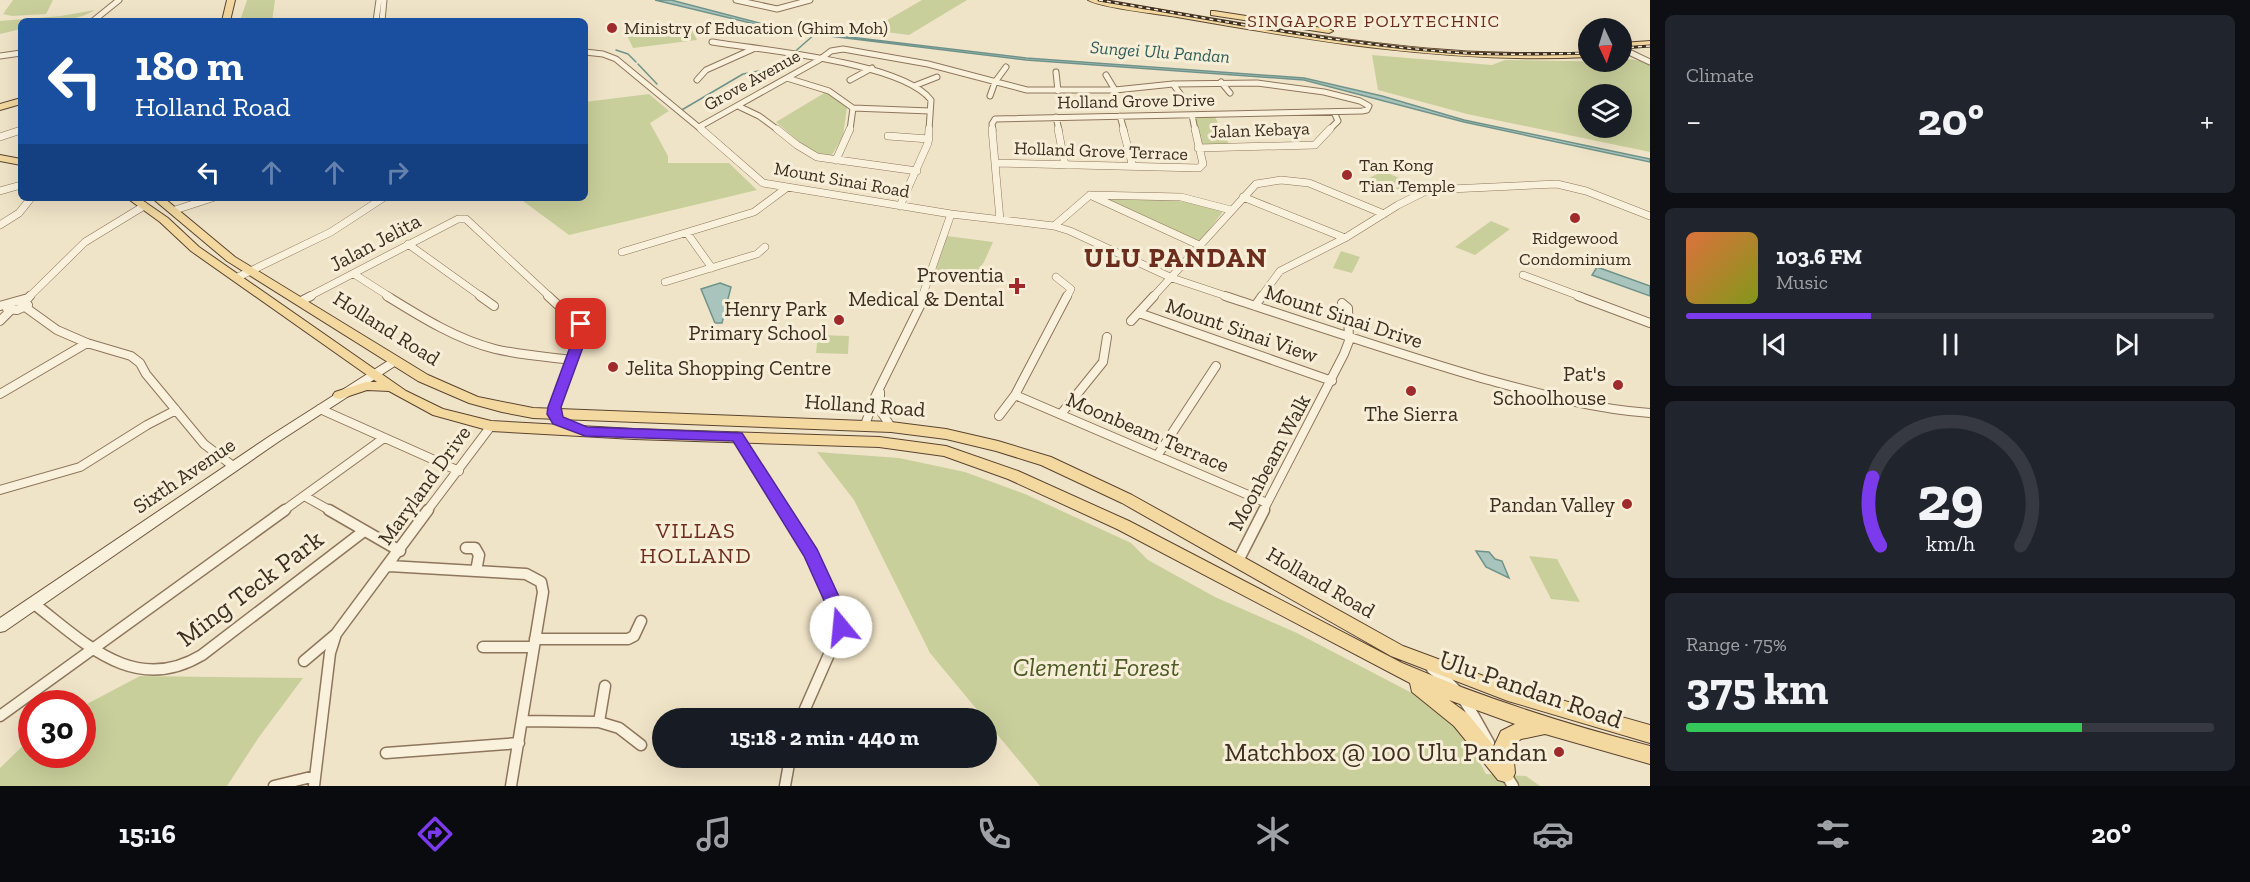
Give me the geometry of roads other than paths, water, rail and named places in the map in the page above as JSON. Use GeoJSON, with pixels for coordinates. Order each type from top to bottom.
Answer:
{"type":"FeatureCollection","features":[{"type":"Feature","properties":{"kind":"main road"},"geometry":{"type":"LineString","coordinates":[[227,18],[233,0]]}},
{"type":"Feature","properties":{"kind":"main road"},"geometry":{"type":"LineString","coordinates":[[233,0],[233,18]]}},
{"type":"Feature","properties":{"kind":"main road"},"geometry":{"type":"LineString","coordinates":[[1092,0],[1272,32],[1388,48],[1488,57],[1578,55]]}},
{"type":"Feature","properties":{"kind":"main road"},"geometry":{"type":"LineString","coordinates":[[1117,0],[1232,15],[1377,40],[1447,49],[1509,51],[1578,48]]}},
{"type":"Feature","properties":{"kind":"main road"},"geometry":{"type":"LineString","coordinates":[[1632,44],[1650,43]]}},
{"type":"Feature","properties":{"kind":"main road"},"geometry":{"type":"LineString","coordinates":[[1632,52],[1650,51]]}},
{"type":"Feature","properties":{"kind":"main road"},"geometry":{"type":"LineString","coordinates":[[0,109],[18,104]]}},
{"type":"Feature","properties":{"kind":"main road"},"geometry":{"type":"LineString","coordinates":[[0,150],[18,153]]}},
{"type":"Feature","properties":{"kind":"main road"},"geometry":{"type":"LineString","coordinates":[[0,158],[18,161]]}},
{"type":"Feature","properties":{"kind":"main road","name":"Holland Road"},"geometry":{"type":"LineString","coordinates":[[136,201],[195,249],[301,301],[394,361],[458,396],[512,411],[865,425],[946,434],[998,446],[1046,461],[1127,499],[1397,651],[1422,662]]}},
{"type":"Feature","properties":{"kind":"main road","name":"Holland Road"},"geometry":{"type":"LineString","coordinates":[[166,204],[244,274],[374,373],[389,387],[438,412],[491,426],[914,445],[966,458],[1013,475],[1123,525],[1396,669]]}},
{"type":"Feature","properties":{"kind":"main road","name":"Sixth Avenue"},"geometry":{"type":"LineString","coordinates":[[0,626],[233,466],[394,361]]}},
{"type":"Feature","properties":{"kind":"main road"},"geometry":{"type":"LineString","coordinates":[[340,395],[366,386],[389,387]]}},
{"type":"Feature","properties":{"kind":"main road"},"geometry":{"type":"LineString","coordinates":[[554,414],[562,423],[585,431]]}},
{"type":"Feature","properties":{"kind":"main road"},"geometry":{"type":"LineString","coordinates":[[865,425],[880,434],[965,450],[1003,466],[1013,475]]}},
{"type":"Feature","properties":{"kind":"main road"},"geometry":{"type":"LineString","coordinates":[[1080,505],[1091,505],[1099,500],[1100,492],[1096,485]]}},
{"type":"Feature","properties":{"kind":"main road"},"geometry":{"type":"LineString","coordinates":[[1123,525],[1111,510],[1117,501],[1127,499]]}},
{"type":"Feature","properties":{"kind":"main road","name":"Ulu Pandan Road"},"geometry":{"type":"LineString","coordinates":[[1422,662],[1508,693],[1650,734]]}},
{"type":"Feature","properties":{"kind":"main road"},"geometry":{"type":"LineString","coordinates":[[1396,669],[1461,720],[1509,779]]}},
{"type":"Feature","properties":{"kind":"main road","name":"Ulu Pandan Road"},"geometry":{"type":"LineString","coordinates":[[1396,669],[1464,698],[1546,727],[1650,755]]}},
{"type":"Feature","properties":{"kind":"main road"},"geometry":{"type":"LineString","coordinates":[[1509,779],[1501,753],[1504,741],[1512,733],[1546,727]]}},
{"type":"Feature","properties":{"kind":"street"},"geometry":{"type":"LineString","coordinates":[[91,18],[113,0]]}},
{"type":"Feature","properties":{"kind":"street"},"geometry":{"type":"LineString","coordinates":[[97,18],[119,0]]}},
{"type":"Feature","properties":{"kind":"street"},"geometry":{"type":"LineString","coordinates":[[376,18],[379,0]]}},
{"type":"Feature","properties":{"kind":"street"},"geometry":{"type":"LineString","coordinates":[[382,18],[384,0]]}},
{"type":"Feature","properties":{"kind":"street"},"geometry":{"type":"LineString","coordinates":[[736,0],[777,9],[807,0]]}},
{"type":"Feature","properties":{"kind":"street"},"geometry":{"type":"LineString","coordinates":[[743,0],[774,8],[807,0]]}},
{"type":"Feature","properties":{"kind":"street"},"geometry":{"type":"LineString","coordinates":[[712,42],[872,68],[896,76],[929,98],[929,139],[900,206]]}},
{"type":"Feature","properties":{"kind":"street"},"geometry":{"type":"LineString","coordinates":[[697,80],[706,70],[753,49]]}},
{"type":"Feature","properties":{"kind":"street","name":"Grove Avenue"},"geometry":{"type":"LineString","coordinates":[[699,128],[831,51],[850,49],[928,64],[1022,90],[1115,90],[1173,84],[1257,83],[1298,88],[1360,101],[1368,108]]}},
{"type":"Feature","properties":{"kind":"street","name":"Mount Sinai Road"},"geometry":{"type":"LineString","coordinates":[[588,52],[611,56],[633,72],[763,183],[784,189],[1000,220]]}},
{"type":"Feature","properties":{"kind":"street"},"geometry":{"type":"LineString","coordinates":[[0,57],[18,55]]}},
{"type":"Feature","properties":{"kind":"street"},"geometry":{"type":"LineString","coordinates":[[1632,55],[1650,62]]}},
{"type":"Feature","properties":{"kind":"street"},"geometry":{"type":"LineString","coordinates":[[990,96],[995,82],[1006,67]]}},
{"type":"Feature","properties":{"kind":"street"},"geometry":{"type":"LineString","coordinates":[[850,80],[872,68]]}},
{"type":"Feature","properties":{"kind":"street"},"geometry":{"type":"LineString","coordinates":[[1056,72],[1058,91]]}},
{"type":"Feature","properties":{"kind":"street"},"geometry":{"type":"LineString","coordinates":[[1106,75],[1115,90]]}},
{"type":"Feature","properties":{"kind":"street"},"geometry":{"type":"LineString","coordinates":[[914,86],[937,77]]}},
{"type":"Feature","properties":{"kind":"street"},"geometry":{"type":"LineString","coordinates":[[787,78],[829,90],[853,108],[930,111]]}},
{"type":"Feature","properties":{"kind":"street"},"geometry":{"type":"LineString","coordinates":[[1221,82],[1230,93]]}},
{"type":"Feature","properties":{"kind":"street"},"geometry":{"type":"LineString","coordinates":[[1173,84],[1181,95]]}},
{"type":"Feature","properties":{"kind":"street"},"geometry":{"type":"LineString","coordinates":[[738,106],[757,113],[811,155],[917,171]]}},
{"type":"Feature","properties":{"kind":"street"},"geometry":{"type":"LineString","coordinates":[[836,160],[849,135],[853,108]]}},
{"type":"Feature","properties":{"kind":"street","name":"Holland Grove Drive"},"geometry":{"type":"LineString","coordinates":[[1000,220],[992,124],[994,119],[1334,112],[1362,111],[1368,108]]}},
{"type":"Feature","properties":{"kind":"street","name":"Jalan Kebaya"},"geometry":{"type":"LineString","coordinates":[[1198,148],[1316,145],[1338,121],[1334,112]]}},
{"type":"Feature","properties":{"kind":"street"},"geometry":{"type":"LineString","coordinates":[[1192,115],[1198,148]]}},
{"type":"Feature","properties":{"kind":"street"},"geometry":{"type":"LineString","coordinates":[[1120,116],[1133,167]]}},
{"type":"Feature","properties":{"kind":"street"},"geometry":{"type":"LineString","coordinates":[[1056,117],[1065,165]]}},
{"type":"Feature","properties":{"kind":"street"},"geometry":{"type":"LineString","coordinates":[[0,137],[18,130]]}},
{"type":"Feature","properties":{"kind":"street"},"geometry":{"type":"LineString","coordinates":[[888,136],[929,139]]}},
{"type":"Feature","properties":{"kind":"street","name":"Holland Grove Terrace"},"geometry":{"type":"LineString","coordinates":[[995,163],[1192,169],[1199,168],[1203,164],[1198,148]]}},
{"type":"Feature","properties":{"kind":"street"},"geometry":{"type":"LineString","coordinates":[[1131,321],[1256,184],[1290,180],[1309,183],[1384,214]]}},
{"type":"Feature","properties":{"kind":"street"},"geometry":{"type":"LineString","coordinates":[[1255,306],[1280,271],[1346,238],[1428,190],[1550,184],[1586,191],[1650,216]]}},
{"type":"Feature","properties":{"kind":"street"},"geometry":{"type":"LineString","coordinates":[[0,191],[18,186]]}},
{"type":"Feature","properties":{"kind":"street"},"geometry":{"type":"LineString","coordinates":[[622,252],[754,212],[784,189]]}},
{"type":"Feature","properties":{"kind":"street"},"geometry":{"type":"LineString","coordinates":[[1054,226],[1090,195],[1124,194],[1181,198],[1199,200],[1231,210]]}},
{"type":"Feature","properties":{"kind":"street"},"geometry":{"type":"LineString","coordinates":[[1090,195],[1201,246]]}},
{"type":"Feature","properties":{"kind":"street"},"geometry":{"type":"LineString","coordinates":[[1243,197],[1346,238]]}},
{"type":"Feature","properties":{"kind":"street"},"geometry":{"type":"LineString","coordinates":[[0,225],[19,213],[29,201]]}},
{"type":"Feature","properties":{"kind":"street"},"geometry":{"type":"LineString","coordinates":[[0,321],[6,307],[15,300],[28,298],[75,250],[120,221],[147,208],[189,201]]}},
{"type":"Feature","properties":{"kind":"street"},"geometry":{"type":"LineString","coordinates":[[244,274],[318,239],[366,212],[379,201]]}},
{"type":"Feature","properties":{"kind":"street"},"geometry":{"type":"LineString","coordinates":[[999,209],[1012,222]]}},
{"type":"Feature","properties":{"kind":"street"},"geometry":{"type":"LineString","coordinates":[[865,425],[875,397],[880,392],[920,306],[926,282],[951,213]]}},
{"type":"Feature","properties":{"kind":"street","name":"Jalan Jelita"},"geometry":{"type":"LineString","coordinates":[[301,301],[458,219],[466,219],[583,328],[554,414]]}},
{"type":"Feature","properties":{"kind":"street","name":"Mount Sinai Drive"},"geometry":{"type":"LineString","coordinates":[[1000,220],[1054,226],[1070,231],[1172,278],[1348,337],[1553,398],[1617,411],[1650,413]]}},
{"type":"Feature","properties":{"kind":"street"},"geometry":{"type":"LineString","coordinates":[[687,233],[712,268]]}},
{"type":"Feature","properties":{"kind":"street"},"geometry":{"type":"LineString","coordinates":[[408,244],[494,306]]}},
{"type":"Feature","properties":{"kind":"street"},"geometry":{"type":"LineString","coordinates":[[665,282],[757,254],[765,247]]}},
{"type":"Feature","properties":{"kind":"street"},"geometry":{"type":"LineString","coordinates":[[354,274],[421,316],[463,338],[513,353],[573,360]]}},
{"type":"Feature","properties":{"kind":"street"},"geometry":{"type":"LineString","coordinates":[[1523,275],[1650,323]]}},
{"type":"Feature","properties":{"kind":"street"},"geometry":{"type":"LineString","coordinates":[[999,416],[1015,395],[1071,289],[1056,277]]}},
{"type":"Feature","properties":{"kind":"street"},"geometry":{"type":"LineString","coordinates":[[25,307],[31,302],[28,298]]}},
{"type":"Feature","properties":{"kind":"street"},"geometry":{"type":"LineString","coordinates":[[1342,303],[1348,308],[1348,337]]}},
{"type":"Feature","properties":{"kind":"street"},"geometry":{"type":"LineString","coordinates":[[6,307],[25,307],[57,330],[87,343],[131,356],[140,363],[146,374],[204,444],[233,466]]}},
{"type":"Feature","properties":{"kind":"street","name":"Mount Sinai View"},"geometry":{"type":"LineString","coordinates":[[1139,313],[1332,381]]}},
{"type":"Feature","properties":{"kind":"street"},"geometry":{"type":"LineString","coordinates":[[1061,414],[1103,362],[1107,337]]}},
{"type":"Feature","properties":{"kind":"street","name":"Moonbeam Walk"},"geometry":{"type":"LineString","coordinates":[[1238,561],[1332,381],[1348,337]]}},
{"type":"Feature","properties":{"kind":"street"},"geometry":{"type":"LineString","coordinates":[[0,394],[87,343]]}},
{"type":"Feature","properties":{"kind":"street"},"geometry":{"type":"LineString","coordinates":[[1157,456],[1216,366]]}},
{"type":"Feature","properties":{"kind":"street"},"geometry":{"type":"LineString","coordinates":[[880,392],[880,410],[891,427]]}},
{"type":"Feature","properties":{"kind":"street","name":"Moonbeam Terrace"},"geometry":{"type":"LineString","coordinates":[[1015,395],[1267,503]]}},
{"type":"Feature","properties":{"kind":"street"},"geometry":{"type":"LineString","coordinates":[[320,409],[459,471]]}},
{"type":"Feature","properties":{"kind":"street"},"geometry":{"type":"LineString","coordinates":[[0,490],[80,467],[147,425],[176,410]]}},
{"type":"Feature","properties":{"kind":"street","name":"Maryland Drive"},"geometry":{"type":"LineString","coordinates":[[304,661],[336,634],[389,566],[491,426]]}},
{"type":"Feature","properties":{"kind":"street"},"geometry":{"type":"LineString","coordinates":[[737,436],[811,554],[839,616],[841,627],[805,708]]}},
{"type":"Feature","properties":{"kind":"street","name":"Ming Teck Park"},"geometry":{"type":"LineString","coordinates":[[0,716],[306,497],[384,438]]}},
{"type":"Feature","properties":{"kind":"street","name":"Ming Teck Park"},"geometry":{"type":"LineString","coordinates":[[306,497],[400,551]]}},
{"type":"Feature","properties":{"kind":"street","name":"Ming Teck Park"},"geometry":{"type":"LineString","coordinates":[[33,603],[91,649],[130,668],[169,668],[190,663],[364,531]]}},
{"type":"Feature","properties":{"kind":"street"},"geometry":{"type":"LineString","coordinates":[[466,548],[475,548],[479,555],[476,571]]}},
{"type":"Feature","properties":{"kind":"street","name":"Maryland Drive"},"geometry":{"type":"LineString","coordinates":[[389,566],[526,574],[539,578],[543,592],[511,786]]}},
{"type":"Feature","properties":{"kind":"street"},"geometry":{"type":"LineString","coordinates":[[483,647],[628,639],[634,636],[641,621]]}},
{"type":"Feature","properties":{"kind":"street"},"geometry":{"type":"LineString","coordinates":[[274,786],[315,781],[330,653],[336,634]]}},
{"type":"Feature","properties":{"kind":"street","name":"Holland Road"},"geometry":{"type":"LineString","coordinates":[[1422,662],[1453,684],[1464,698],[1509,779]]}},
{"type":"Feature","properties":{"kind":"street"},"geometry":{"type":"LineString","coordinates":[[600,722],[605,686]]}},
{"type":"Feature","properties":{"kind":"street"},"geometry":{"type":"LineString","coordinates":[[523,721],[600,722],[619,728],[641,745]]}},
{"type":"Feature","properties":{"kind":"street"},"geometry":{"type":"LineString","coordinates":[[386,753],[519,743]]}},
{"type":"Feature","properties":{"kind":"street"},"geometry":{"type":"LineString","coordinates":[[785,786],[788,768]]}},
{"type":"Feature","properties":{"kind":"water"},"geometry":{"type":"Polygon","coordinates":[[[655,0],[671,0],[782,29],[1026,58],[1304,78],[1382,96],[1464,120],[1650,159],[1650,162],[1464,122],[1304,80],[1026,60],[780,30],[655,0]]]}},
{"type":"Feature","properties":{"kind":"water"},"geometry":{"type":"Polygon","coordinates":[[[1597,267],[1650,286],[1650,296],[1592,275],[1597,267]]]}},
{"type":"Feature","properties":{"kind":"water"},"geometry":{"type":"Polygon","coordinates":[[[720,283],[731,287],[722,323],[715,323],[701,289],[720,283]]]}},
{"type":"Feature","properties":{"kind":"water"},"geometry":{"type":"Polygon","coordinates":[[[1476,551],[1489,552],[1495,559],[1502,561],[1509,578],[1486,567],[1476,551]]]}},
{"type":"Feature","properties":{"kind":"waterway"},"geometry":{"type":"LineString","coordinates":[[680,111],[743,74],[764,70],[791,55],[815,34]]}},
{"type":"Feature","properties":{"kind":"waterway"},"geometry":{"type":"LineString","coordinates":[[616,50],[628,54],[636,62]]}},
{"type":"Feature","properties":{"kind":"waterway"},"geometry":{"type":"LineString","coordinates":[[638,64],[657,84]]}},
{"type":"Feature","properties":{"kind":"railway"},"geometry":{"type":"LineString","coordinates":[[1099,0],[1373,44],[1465,53],[1578,53]]}},
{"type":"Feature","properties":{"kind":"railway"},"geometry":{"type":"LineString","coordinates":[[1632,47],[1650,46]]}},
{"type":"Feature","properties":{"kind":"place","name":"Ministry of Education (Ghim Moh)"},"geometry":{"type":"Point","coordinates":[612,28]}},
{"type":"Feature","properties":{"kind":"place","name":"Tan Kong Tian Temple"},"geometry":{"type":"Point","coordinates":[1347,175]}},
{"type":"Feature","properties":{"kind":"place","name":"Ridgewood Condominium"},"geometry":{"type":"Point","coordinates":[1575,218]}},
{"type":"Feature","properties":{"kind":"place","name":"Proventia Medical & Dental"},"geometry":{"type":"Point","coordinates":[1017,286]}},
{"type":"Feature","properties":{"kind":"place","name":"Henry Park Primary School"},"geometry":{"type":"Point","coordinates":[839,320]}},
{"type":"Feature","properties":{"kind":"place","name":"Jelita Shopping Centre"},"geometry":{"type":"Point","coordinates":[613,367]}},
{"type":"Feature","properties":{"kind":"place","name":"Pat's Schoolhouse"},"geometry":{"type":"Point","coordinates":[1618,385]}},
{"type":"Feature","properties":{"kind":"place","name":"The Sierra"},"geometry":{"type":"Point","coordinates":[1411,391]}},
{"type":"Feature","properties":{"kind":"place","name":"Pandan Valley"},"geometry":{"type":"Point","coordinates":[1627,504]}},
{"type":"Feature","properties":{"kind":"place","name":"Matchbox @ 100 Ulu Pandan"},"geometry":{"type":"Point","coordinates":[1559,752]}},
{"type":"Feature","properties":{"kind":"district","name":"SINGAPORE POLYTECHNIC"},"geometry":{"type":"Point","coordinates":[1374,21]}},
{"type":"Feature","properties":{"kind":"district","name":"ULU PANDAN"},"geometry":{"type":"Point","coordinates":[1176,258]}},
{"type":"Feature","properties":{"kind":"district","name":"VILLAS HOLLAND"},"geometry":{"type":"Point","coordinates":[696,542]}},
{"type":"Feature","properties":{"kind":"water label","name":"Sungei Ulu Pandan"},"geometry":{"type":"Point","coordinates":[1160,52]}},
{"type":"Feature","properties":{"kind":"park label","name":"Clementi Forest"},"geometry":{"type":"Point","coordinates":[1096,667]}}]}
